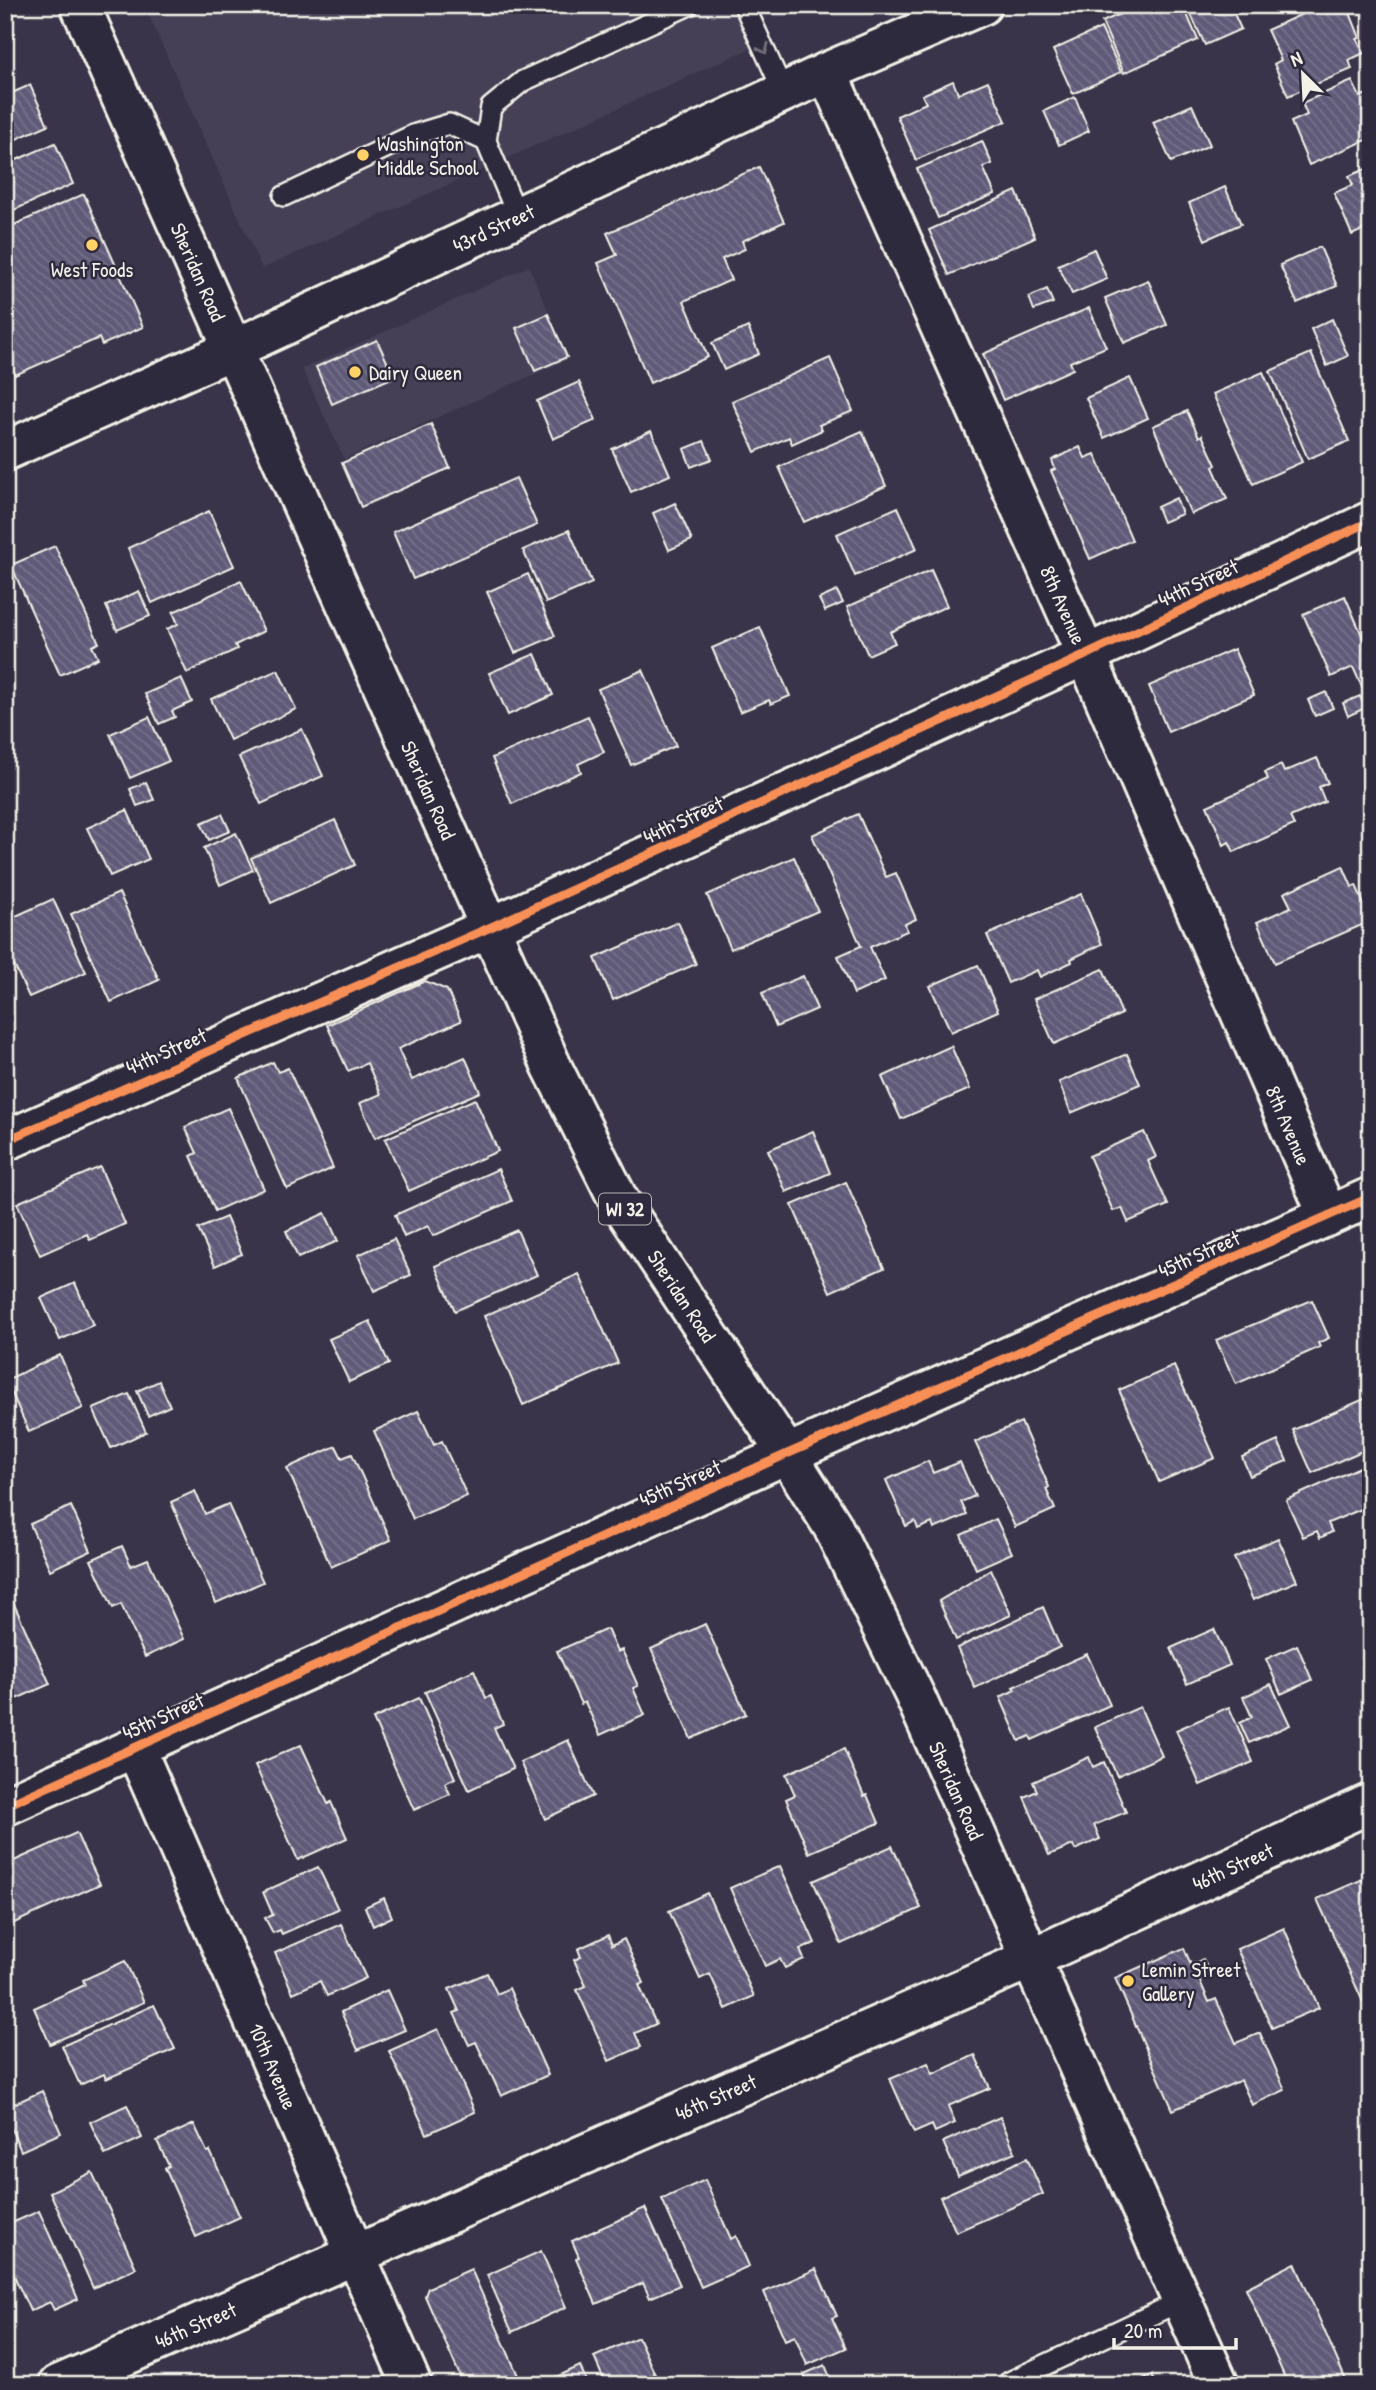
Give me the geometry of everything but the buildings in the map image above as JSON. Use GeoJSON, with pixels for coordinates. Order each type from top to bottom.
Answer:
{"type":"FeatureCollection","features":[{"type":"Feature","properties":{"kind":"street","name":"Sheridan Road"},"geometry":{"type":"LineString","coordinates":[[80,5],[552,1067],[618,1199],[788,1454],[832,1525],[915,1696],[1219,2385]]}},
{"type":"Feature","properties":{"kind":"street","name":"43rd Street"},"geometry":{"type":"LineString","coordinates":[[5,451],[234,349],[827,72],[982,5]]}},
{"type":"Feature","properties":{"kind":"street","name":"8th Avenue"},"geometry":{"type":"LineString","coordinates":[[827,72],[1086,655],[1328,1216]]}},
{"type":"Feature","properties":{"kind":"street","name":"44th Street"},"geometry":{"type":"LineString","coordinates":[[5,1141],[491,927],[1086,655],[1371,521]]}},
{"type":"Feature","properties":{"kind":"street","name":"45th Street"},"geometry":{"type":"LineString","coordinates":[[5,1806],[788,1454],[1371,1197]]}},
{"type":"Feature","properties":{"kind":"street","name":"10th Avenue"},"geometry":{"type":"LineString","coordinates":[[135,1747],[412,2385]]}},
{"type":"Feature","properties":{"kind":"street","name":"46th Street"},"geometry":{"type":"LineString","coordinates":[[58,2385],[1030,1959],[1371,1803]]}},
{"type":"Feature","properties":{"kind":"lane"},"geometry":{"type":"LineString","coordinates":[[518,217],[486,141],[491,107],[523,82],[689,5]]}},
{"type":"Feature","properties":{"kind":"lane"},"geometry":{"type":"LineString","coordinates":[[744,5],[784,93]]}},
{"type":"Feature","properties":{"kind":"lane"},"geometry":{"type":"LineString","coordinates":[[284,196],[413,135],[449,124],[486,141]]}},
{"type":"Feature","properties":{"kind":"lane"},"geometry":{"type":"LineString","coordinates":[[1010,2385],[1009,2382],[1181,2301]]}},
{"type":"Feature","properties":{"kind":"shaded area","name":"Washington Middle School"},"geometry":{"type":"Polygon","coordinates":[[[144,5],[750,5],[767,41],[262,269],[144,5]]]}},
{"type":"Feature","properties":{"kind":"shaded area"},"geometry":{"type":"Polygon","coordinates":[[[529,266],[569,359],[344,459],[302,369],[529,266]]]}},
{"type":"Feature","properties":{"kind":"cycle path"},"geometry":{"type":"LineString","coordinates":[[5,1141],[491,927],[1086,655],[1371,521]]}},
{"type":"Feature","properties":{"kind":"cycle path"},"geometry":{"type":"LineString","coordinates":[[5,1806],[787,1454],[1371,1197]]}},
{"type":"Feature","properties":{"kind":"place","name":"Washington Middle School"},"geometry":{"type":"Point","coordinates":[363,155]}},
{"type":"Feature","properties":{"kind":"place","name":"West Foods"},"geometry":{"type":"Point","coordinates":[92,245]}},
{"type":"Feature","properties":{"kind":"place","name":"Dairy Queen"},"geometry":{"type":"Point","coordinates":[355,372]}},
{"type":"Feature","properties":{"kind":"place","name":"Lemin Street Gallery"},"geometry":{"type":"Point","coordinates":[1128,1981]}}]}
